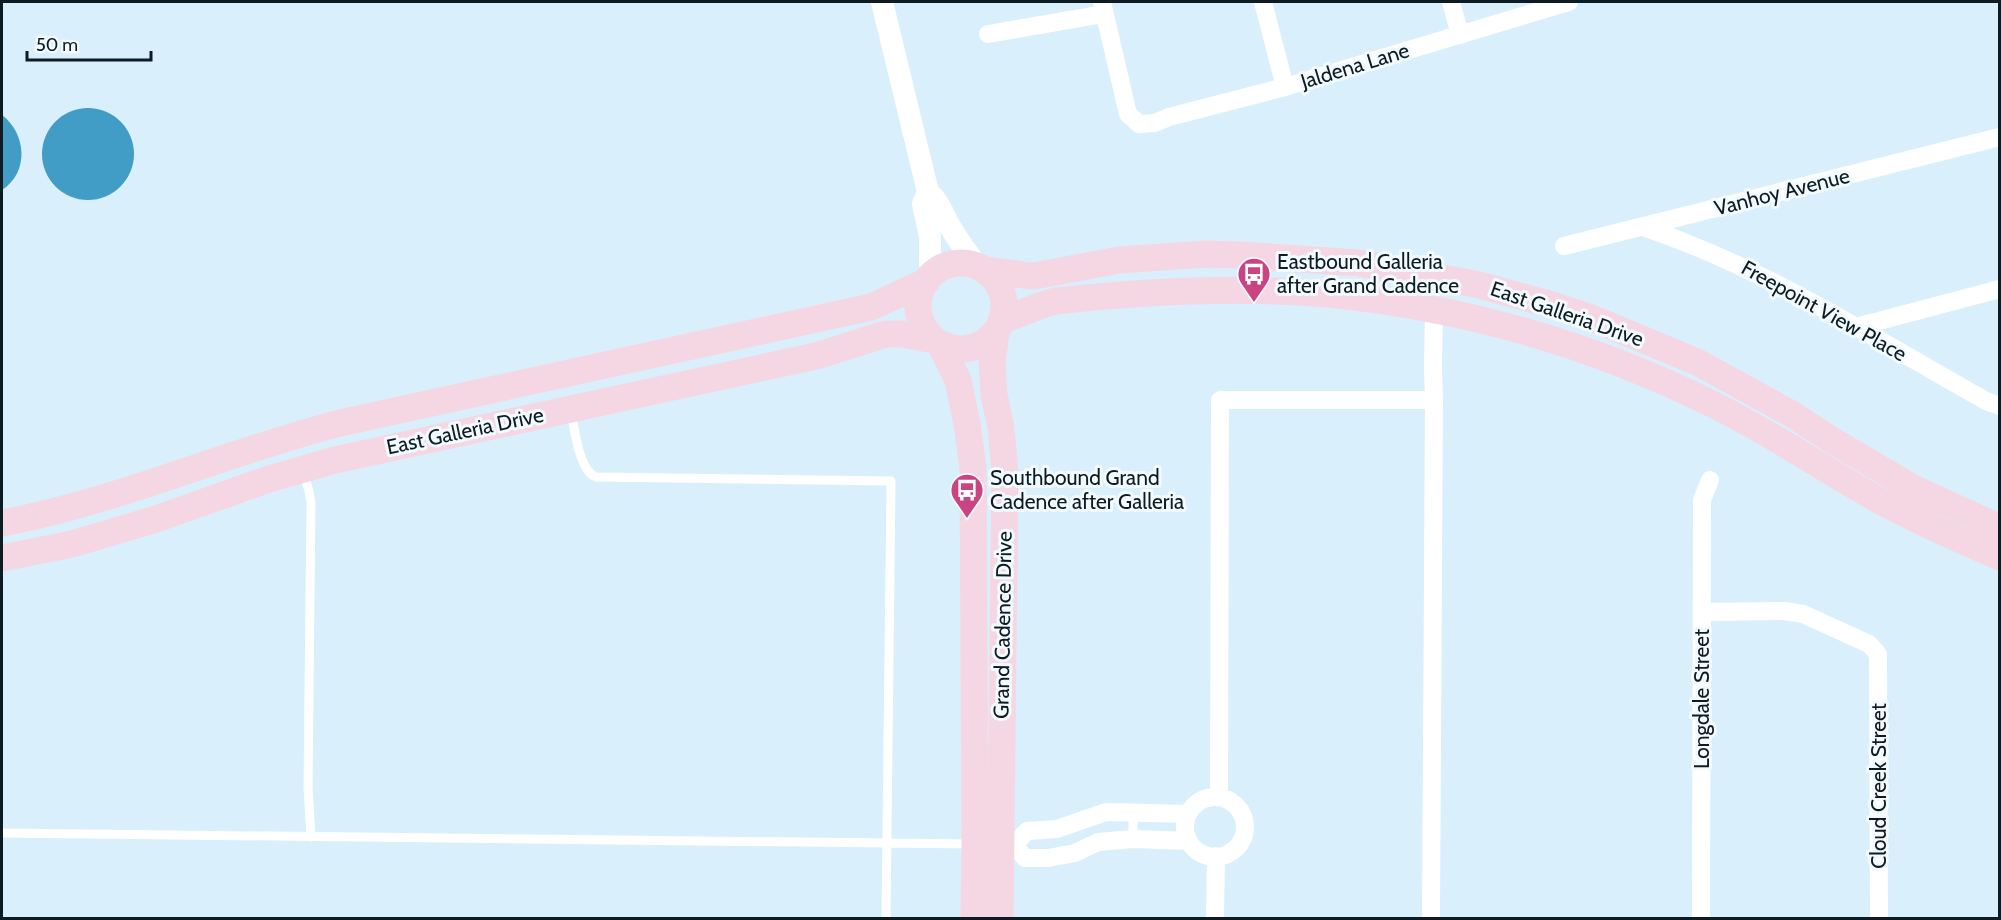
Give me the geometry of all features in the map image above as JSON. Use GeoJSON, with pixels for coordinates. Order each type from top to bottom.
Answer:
{"type":"FeatureCollection","features":[{"type":"Feature","properties":{"kind":"main road","name":"East Galleria Drive"},"geometry":{"type":"LineString","coordinates":[[981,268],[1034,276],[1119,260],[1206,254],[1241,255],[1359,263],[1496,289],[1549,303],[1589,317],[1689,358],[1764,398],[1911,487],[2000,528]]}},
{"type":"Feature","properties":{"kind":"main road"},"geometry":{"type":"LineString","coordinates":[[966,263],[981,268],[995,279],[1002,292],[1005,306],[999,326],[987,340],[976,347],[952,348],[937,342],[926,331],[920,318],[918,305],[920,292],[929,278],[942,268],[966,263]]}},
{"type":"Feature","properties":{"kind":"main road","name":"East Galleria Drive"},"geometry":{"type":"LineString","coordinates":[[2,523],[102,500],[255,447],[339,423],[871,307],[929,278]]}},
{"type":"Feature","properties":{"kind":"main road","name":"East Galleria Drive"},"geometry":{"type":"LineString","coordinates":[[999,326],[1044,304],[1056,301],[1236,290],[1325,294],[1434,310],[1498,324],[1602,356],[1665,381],[1746,421],[1894,509],[2000,557]]}},
{"type":"Feature","properties":{"kind":"main road","name":"Grand Cadence Drive"},"geometry":{"type":"LineString","coordinates":[[974,918],[996,844],[1005,473],[992,371],[999,326]]}},
{"type":"Feature","properties":{"kind":"main road","name":"East Galleria Drive"},"geometry":{"type":"LineString","coordinates":[[2,558],[72,544],[156,519],[302,469],[365,453],[816,356],[879,335],[902,334],[937,342]]}},
{"type":"Feature","properties":{"kind":"main road","name":"Grand Cadence Drive"},"geometry":{"type":"LineString","coordinates":[[937,342],[958,380],[968,424],[973,467],[1000,918]]}},
{"type":"Feature","properties":{"kind":"street"},"geometry":{"type":"LineString","coordinates":[[882,2],[928,192],[923,204],[930,236],[929,278]]}},
{"type":"Feature","properties":{"kind":"street"},"geometry":{"type":"LineString","coordinates":[[1263,2],[1285,87]]}},
{"type":"Feature","properties":{"kind":"street"},"geometry":{"type":"LineString","coordinates":[[1451,2],[1460,34]]}},
{"type":"Feature","properties":{"kind":"street","name":"Jaldena Lane"},"geometry":{"type":"LineString","coordinates":[[1103,8],[1128,114],[1139,124],[1155,123],[1169,117],[1285,87],[1569,2]]}},
{"type":"Feature","properties":{"kind":"street"},"geometry":{"type":"LineString","coordinates":[[988,34],[1103,8]]}},
{"type":"Feature","properties":{"kind":"street","name":"Vanhoy Avenue"},"geometry":{"type":"LineString","coordinates":[[1564,246],[2000,137]]}},
{"type":"Feature","properties":{"kind":"street"},"geometry":{"type":"LineString","coordinates":[[928,192],[938,200],[960,244],[981,268]]}},
{"type":"Feature","properties":{"kind":"street","name":"Freepoint View Place"},"geometry":{"type":"LineString","coordinates":[[1643,226],[1713,252],[1760,274],[1976,395],[2000,406]]}},
{"type":"Feature","properties":{"kind":"street"},"geometry":{"type":"LineString","coordinates":[[1856,327],[2000,290]]}},
{"type":"Feature","properties":{"kind":"street"},"geometry":{"type":"LineString","coordinates":[[1431,918],[1434,310]]}},
{"type":"Feature","properties":{"kind":"street"},"geometry":{"type":"LineString","coordinates":[[1219,797],[1220,400],[1434,400]]}},
{"type":"Feature","properties":{"kind":"street","name":"Longdale Street"},"geometry":{"type":"LineString","coordinates":[[1701,918],[1702,500],[1710,480]]}},
{"type":"Feature","properties":{"kind":"street","name":"Cloud Creek Street"},"geometry":{"type":"LineString","coordinates":[[1702,612],[1784,611],[1803,614],[1869,644],[1878,654],[1879,918]]}},
{"type":"Feature","properties":{"kind":"street"},"geometry":{"type":"LineString","coordinates":[[1219,797],[1238,806],[1246,825],[1245,835],[1240,845],[1232,852],[1216,856],[1202,854],[1189,841],[1185,823],[1188,814],[1201,800],[1219,797]]}},
{"type":"Feature","properties":{"kind":"street"},"geometry":{"type":"LineString","coordinates":[[996,844],[1027,831],[1057,829],[1106,812],[1188,814]]}},
{"type":"Feature","properties":{"kind":"street"},"geometry":{"type":"LineString","coordinates":[[996,844],[1025,858],[1048,858],[1075,853],[1098,842],[1189,841]]}},
{"type":"Feature","properties":{"kind":"street"},"geometry":{"type":"LineString","coordinates":[[1215,918],[1216,856]]}},
{"type":"Feature","properties":{"kind":"lane"},"geometry":{"type":"LineString","coordinates":[[570,408],[583,465],[590,475],[604,479],[891,481],[886,918]]}},
{"type":"Feature","properties":{"kind":"lane"},"geometry":{"type":"LineString","coordinates":[[302,469],[311,503],[308,788],[311,837]]}},
{"type":"Feature","properties":{"kind":"lane"},"geometry":{"type":"LineString","coordinates":[[1133,812],[1133,840]]}},
{"type":"Feature","properties":{"kind":"lane"},"geometry":{"type":"LineString","coordinates":[[2,833],[996,844]]}},
{"type":"Feature","properties":{"kind":"water"},"geometry":{"type":"Polygon","coordinates":[[[88,108],[114,116],[126,128],[134,154],[126,180],[114,192],[88,200],[62,192],[50,180],[42,154],[50,128],[62,116],[88,108]]]}},
{"type":"Feature","properties":{"kind":"water"},"geometry":{"type":"Polygon","coordinates":[[[2,115],[16,132],[22,152],[17,173],[2,190],[2,115]]]}},
{"type":"Feature","properties":{"kind":"place","name":"Eastbound Galleria after Grand Cadence"},"geometry":{"type":"Point","coordinates":[1254,303]}},
{"type":"Feature","properties":{"kind":"place","name":"Southbound Grand Cadence after Galleria"},"geometry":{"type":"Point","coordinates":[967,519]}}]}
